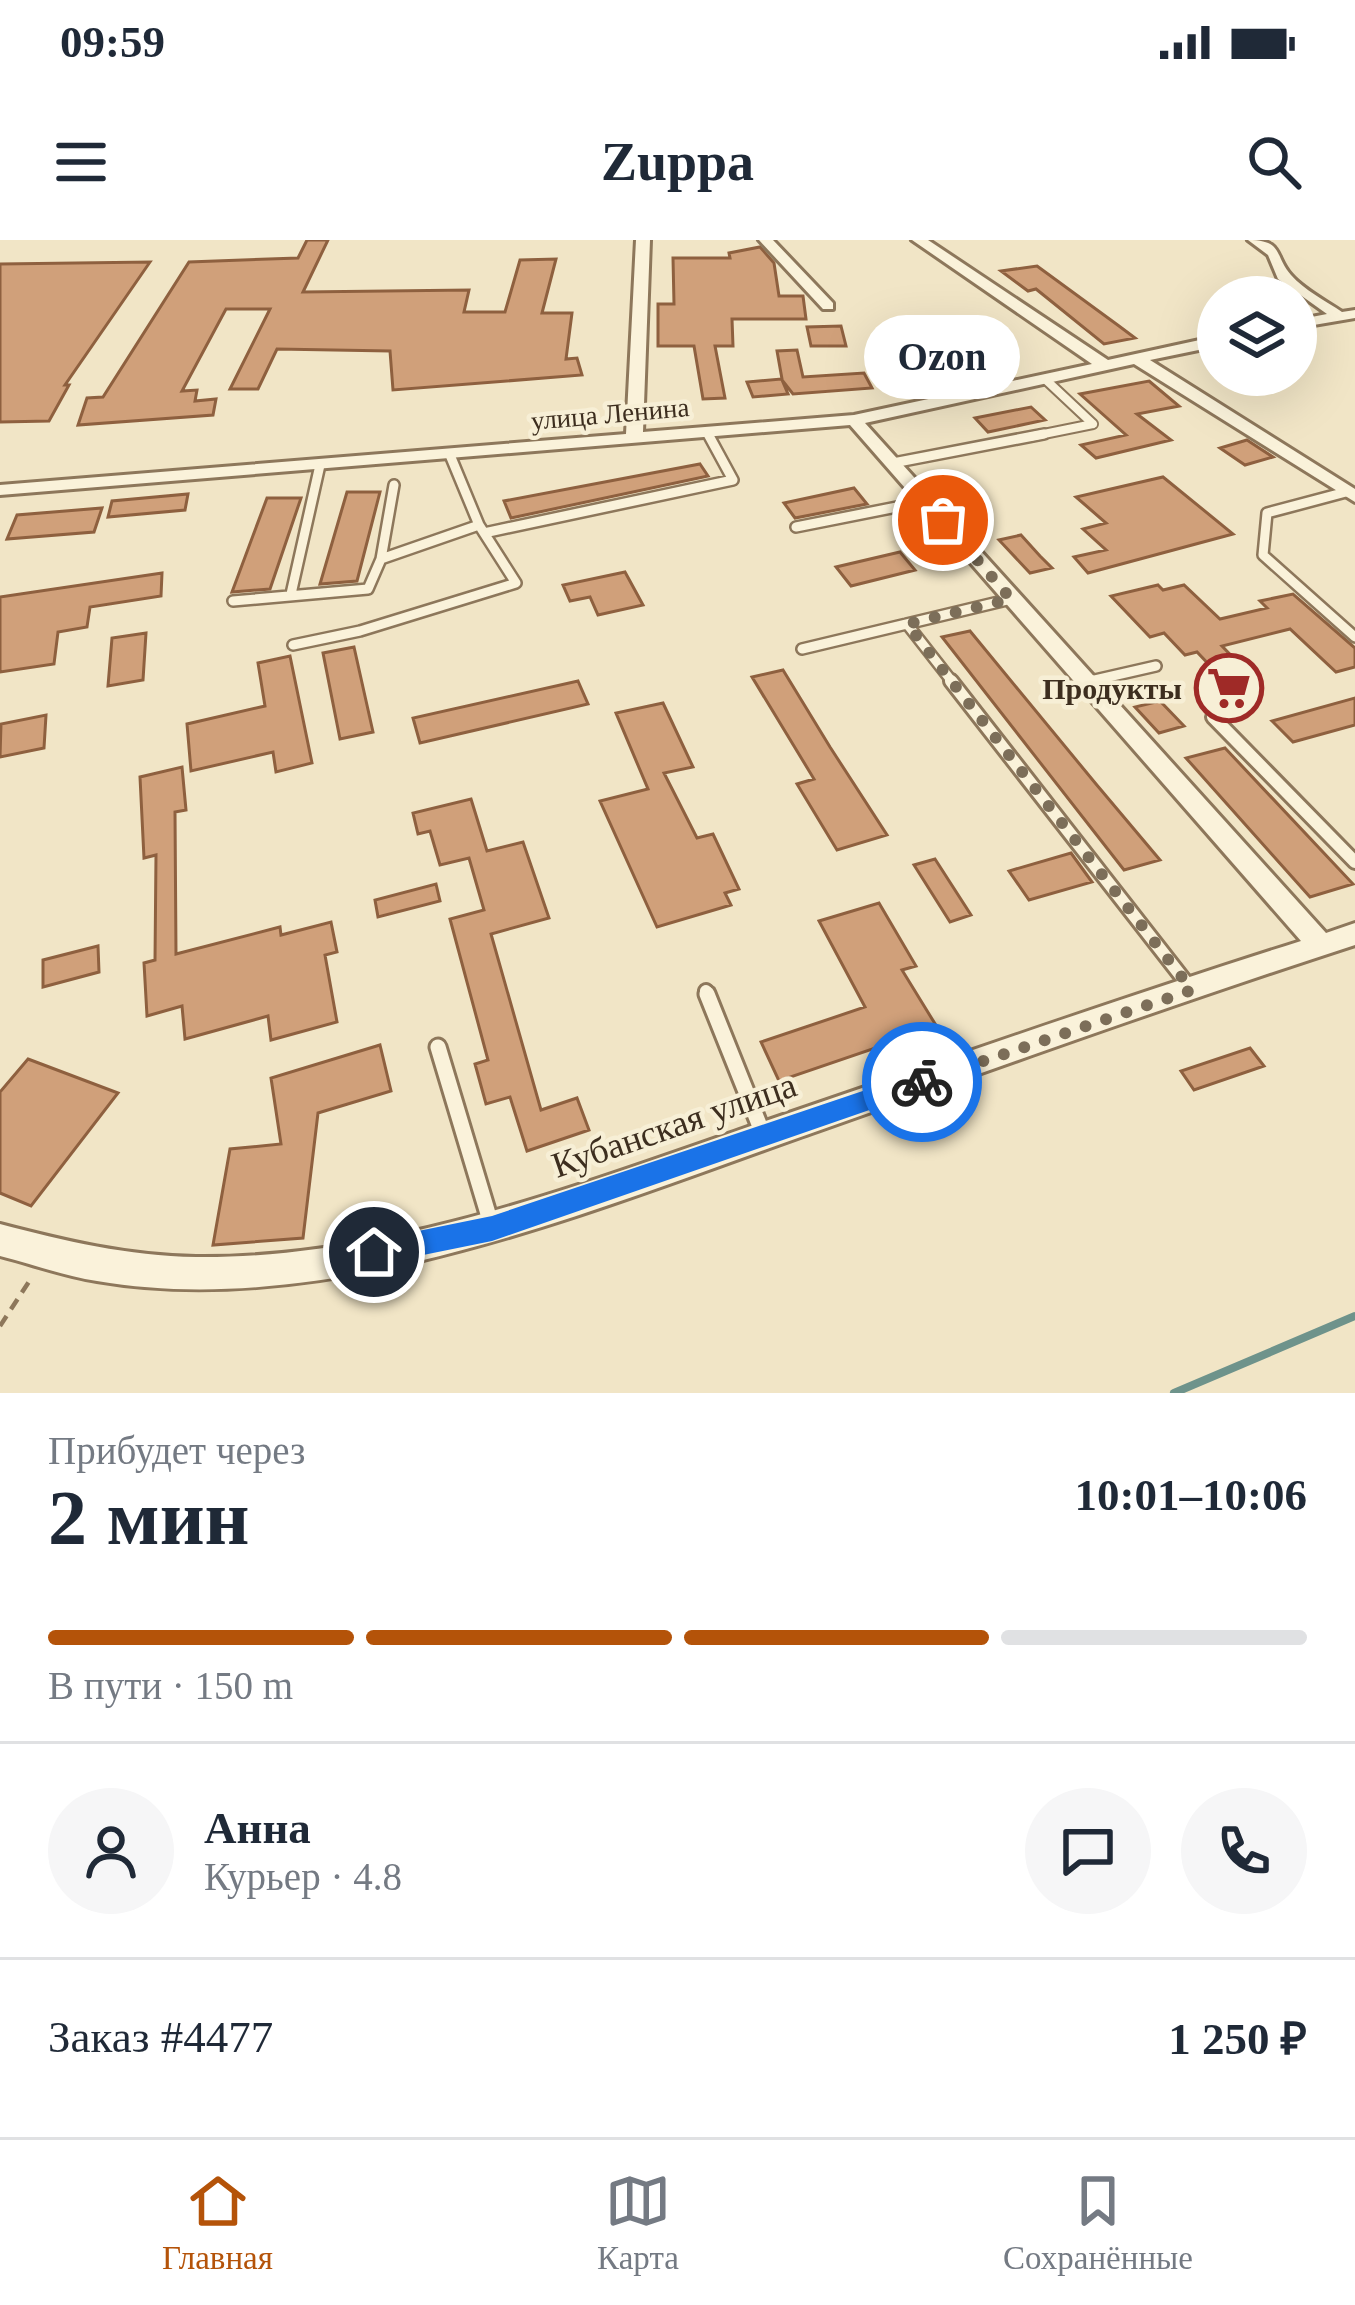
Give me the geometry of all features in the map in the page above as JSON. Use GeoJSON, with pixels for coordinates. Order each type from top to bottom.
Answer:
{"type":"FeatureCollection","features":[{"type":"Feature","properties":{"kind":"street"},"geometry":{"type":"LineString","coordinates":[[634,440],[643,240]]}},
{"type":"Feature","properties":{"kind":"street"},"geometry":{"type":"LineString","coordinates":[[766,240],[828,306]]}},
{"type":"Feature","properties":{"kind":"street"},"geometry":{"type":"LineString","coordinates":[[919,240],[1105,365]]}},
{"type":"Feature","properties":{"kind":"street"},"geometry":{"type":"LineString","coordinates":[[1255,240],[1274,254],[1283,276],[1346,315]]}},
{"type":"Feature","properties":{"kind":"street","name":"улица Ленина"},"geometry":{"type":"LineString","coordinates":[[0,490],[854,420],[1197,345]]}},
{"type":"Feature","properties":{"kind":"street"},"geometry":{"type":"LineString","coordinates":[[1136,358],[1350,494]]}},
{"type":"Feature","properties":{"kind":"street"},"geometry":{"type":"LineString","coordinates":[[854,420],[1321,945]]}},
{"type":"Feature","properties":{"kind":"street","name":"Кубанская улица"},"geometry":{"type":"LineString","coordinates":[[0,1240],[45,1256],[163,1269],[296,1269],[492,1228],[1355,934]]}},
{"type":"Feature","properties":{"kind":"lane"},"geometry":{"type":"LineString","coordinates":[[892,463],[1093,424],[1045,379]]}},
{"type":"Feature","properties":{"kind":"lane"},"geometry":{"type":"LineString","coordinates":[[381,560],[481,529],[733,480],[708,433]]}},
{"type":"Feature","properties":{"kind":"lane"},"geometry":{"type":"LineString","coordinates":[[292,645],[360,631],[516,583],[481,529],[450,454]]}},
{"type":"Feature","properties":{"kind":"lane"},"geometry":{"type":"LineString","coordinates":[[291,594],[320,465]]}},
{"type":"Feature","properties":{"kind":"lane"},"geometry":{"type":"LineString","coordinates":[[233,602],[368,589],[381,560],[394,485]]}},
{"type":"Feature","properties":{"kind":"lane"},"geometry":{"type":"LineString","coordinates":[[1350,494],[1267,513],[1263,555],[1355,638]]}},
{"type":"Feature","properties":{"kind":"lane"},"geometry":{"type":"LineString","coordinates":[[796,527],[926,501]]}},
{"type":"Feature","properties":{"kind":"lane"},"geometry":{"type":"LineString","coordinates":[[802,650],[1011,599]]}},
{"type":"Feature","properties":{"kind":"lane"},"geometry":{"type":"LineString","coordinates":[[907,624],[1192,990]]}},
{"type":"Feature","properties":{"kind":"lane"},"geometry":{"type":"LineString","coordinates":[[1085,682],[1156,666]]}},
{"type":"Feature","properties":{"kind":"lane"},"geometry":{"type":"LineString","coordinates":[[1213,717],[1355,862]]}},
{"type":"Feature","properties":{"kind":"lane"},"geometry":{"type":"LineString","coordinates":[[706,991],[764,1136]]}},
{"type":"Feature","properties":{"kind":"lane"},"geometry":{"type":"LineString","coordinates":[[438,1047],[492,1228]]}},
{"type":"Feature","properties":{"kind":"path"},"geometry":{"type":"LineString","coordinates":[[0,1326],[45,1256]]}},
{"type":"Feature","properties":{"kind":"building"},"geometry":{"type":"Polygon","coordinates":[[[307,240],[328,240],[303,292],[469,290],[464,312],[505,312],[520,260],[556,259],[542,313],[572,313],[566,359],[577,358],[582,375],[393,390],[390,351],[277,349],[258,389],[230,389],[270,309],[226,309],[182,391],[197,390],[195,401],[216,399],[213,415],[78,425],[87,398],[103,397],[189,262],[298,258],[307,240]]]}},
{"type":"Feature","properties":{"kind":"building"},"geometry":{"type":"Polygon","coordinates":[[[760,247],[774,263],[779,296],[803,296],[806,319],[732,319],[733,346],[715,346],[725,398],[703,399],[694,346],[658,346],[658,304],[674,304],[673,258],[730,258],[729,253],[760,247]]]}},
{"type":"Feature","properties":{"kind":"building"},"geometry":{"type":"Polygon","coordinates":[[[150,262],[65,385],[69,385],[49,421],[0,422],[0,264],[150,262]]]}},
{"type":"Feature","properties":{"kind":"building"},"geometry":{"type":"Polygon","coordinates":[[[1037,266],[1135,338],[1104,344],[1036,289],[1028,291],[1001,271],[1037,266]]]}},
{"type":"Feature","properties":{"kind":"building"},"geometry":{"type":"Polygon","coordinates":[[[921,324],[953,352],[926,358],[925,345],[892,345],[879,332],[921,324]]]}},
{"type":"Feature","properties":{"kind":"building"},"geometry":{"type":"Polygon","coordinates":[[[841,326],[846,346],[811,346],[807,327],[841,326]]]}},
{"type":"Feature","properties":{"kind":"building"},"geometry":{"type":"Polygon","coordinates":[[[797,350],[803,377],[864,373],[872,388],[793,394],[782,380],[788,394],[753,397],[747,382],[782,379],[777,351],[797,350]]]}},
{"type":"Feature","properties":{"kind":"building"},"geometry":{"type":"Polygon","coordinates":[[[1149,381],[1179,406],[1137,414],[1171,440],[1096,458],[1081,445],[1126,435],[1080,394],[1149,381]]]}},
{"type":"Feature","properties":{"kind":"building"},"geometry":{"type":"Polygon","coordinates":[[[1031,407],[1045,420],[988,432],[975,418],[1031,407]]]}},
{"type":"Feature","properties":{"kind":"building"},"geometry":{"type":"Polygon","coordinates":[[[1247,440],[1273,457],[1245,465],[1220,448],[1247,440]]]}},
{"type":"Feature","properties":{"kind":"building"},"geometry":{"type":"Polygon","coordinates":[[[700,464],[708,476],[511,518],[504,501],[700,464]]]}},
{"type":"Feature","properties":{"kind":"building"},"geometry":{"type":"Polygon","coordinates":[[[1163,477],[1233,534],[1088,573],[1074,557],[1106,550],[1083,529],[1106,523],[1076,497],[1163,477]]]}},
{"type":"Feature","properties":{"kind":"building"},"geometry":{"type":"Polygon","coordinates":[[[854,488],[867,504],[795,518],[784,503],[854,488]]]}},
{"type":"Feature","properties":{"kind":"building"},"geometry":{"type":"Polygon","coordinates":[[[347,492],[380,492],[357,581],[320,584],[347,492]]]}},
{"type":"Feature","properties":{"kind":"building"},"geometry":{"type":"Polygon","coordinates":[[[188,494],[185,510],[108,517],[112,501],[188,494]]]}},
{"type":"Feature","properties":{"kind":"building"},"geometry":{"type":"Polygon","coordinates":[[[267,498],[301,498],[270,589],[232,592],[267,498]]]}},
{"type":"Feature","properties":{"kind":"building"},"geometry":{"type":"Polygon","coordinates":[[[102,508],[94,532],[7,539],[17,515],[102,508]]]}},
{"type":"Feature","properties":{"kind":"building"},"geometry":{"type":"Polygon","coordinates":[[[1021,535],[1052,568],[1030,573],[999,540],[1021,535]]]}},
{"type":"Feature","properties":{"kind":"building"},"geometry":{"type":"Polygon","coordinates":[[[900,552],[915,570],[851,586],[836,567],[900,552]]]}},
{"type":"Feature","properties":{"kind":"building"},"geometry":{"type":"Polygon","coordinates":[[[625,572],[643,605],[598,615],[590,597],[570,601],[563,585],[625,572]]]}},
{"type":"Feature","properties":{"kind":"building"},"geometry":{"type":"Polygon","coordinates":[[[162,573],[161,596],[90,607],[87,627],[58,632],[54,664],[0,672],[0,597],[162,573]]]}},
{"type":"Feature","properties":{"kind":"building"},"geometry":{"type":"Polygon","coordinates":[[[1158,585],[1163,590],[1184,585],[1220,619],[1267,608],[1260,601],[1293,594],[1355,648],[1355,667],[1336,672],[1290,629],[1222,646],[1242,667],[1217,673],[1197,652],[1185,655],[1164,633],[1150,637],[1111,596],[1158,585]]]}},
{"type":"Feature","properties":{"kind":"building"},"geometry":{"type":"Polygon","coordinates":[[[970,631],[1160,860],[1124,870],[942,637],[970,631]]]}},
{"type":"Feature","properties":{"kind":"building"},"geometry":{"type":"Polygon","coordinates":[[[146,633],[143,680],[108,686],[112,638],[146,633]]]}},
{"type":"Feature","properties":{"kind":"building"},"geometry":{"type":"Polygon","coordinates":[[[354,647],[373,732],[340,739],[323,653],[354,647]]]}},
{"type":"Feature","properties":{"kind":"building"},"geometry":{"type":"Polygon","coordinates":[[[290,656],[312,763],[276,772],[273,752],[191,771],[187,724],[265,706],[258,663],[290,656]]]}},
{"type":"Feature","properties":{"kind":"building"},"geometry":{"type":"Polygon","coordinates":[[[783,670],[887,835],[837,850],[797,784],[814,779],[752,677],[783,670]]]}},
{"type":"Feature","properties":{"kind":"building","name":"Продукты"},"geometry":{"type":"Polygon","coordinates":[[[1240,679],[1258,697],[1219,708],[1201,690],[1240,679]]]}},
{"type":"Feature","properties":{"kind":"building"},"geometry":{"type":"Polygon","coordinates":[[[578,681],[588,704],[420,743],[413,718],[578,681]]]}},
{"type":"Feature","properties":{"kind":"building"},"geometry":{"type":"Polygon","coordinates":[[[1355,698],[1355,725],[1293,742],[1272,721],[1355,698]]]}},
{"type":"Feature","properties":{"kind":"building","name":"Продукты"},"geometry":{"type":"Polygon","coordinates":[[[1160,701],[1184,726],[1159,733],[1135,707],[1160,701]]]}},
{"type":"Feature","properties":{"kind":"building"},"geometry":{"type":"Polygon","coordinates":[[[663,703],[693,767],[664,773],[697,838],[713,834],[739,889],[725,893],[731,905],[657,927],[600,801],[648,789],[616,713],[663,703]]]}},
{"type":"Feature","properties":{"kind":"building"},"geometry":{"type":"Polygon","coordinates":[[[46,715],[44,748],[0,757],[1,724],[46,715]]]}},
{"type":"Feature","properties":{"kind":"building"},"geometry":{"type":"Polygon","coordinates":[[[1225,748],[1353,884],[1310,897],[1186,758],[1225,748]]]}},
{"type":"Feature","properties":{"kind":"building"},"geometry":{"type":"Polygon","coordinates":[[[182,767],[186,810],[175,812],[176,954],[280,927],[281,935],[331,922],[337,952],[325,955],[337,1022],[271,1040],[268,1016],[185,1039],[182,1006],[147,1016],[144,963],[155,960],[156,855],[144,858],[140,777],[182,767]]]}},
{"type":"Feature","properties":{"kind":"building"},"geometry":{"type":"Polygon","coordinates":[[[471,799],[487,851],[523,842],[549,918],[491,934],[541,1110],[577,1098],[589,1130],[527,1151],[510,1097],[486,1104],[475,1064],[488,1060],[450,919],[484,910],[469,858],[440,865],[430,831],[418,834],[413,813],[471,799]]]}},
{"type":"Feature","properties":{"kind":"building"},"geometry":{"type":"Polygon","coordinates":[[[1071,853],[1092,882],[1029,900],[1009,871],[1071,853]]]}},
{"type":"Feature","properties":{"kind":"building"},"geometry":{"type":"Polygon","coordinates":[[[935,859],[971,915],[950,922],[914,865],[935,859]]]}},
{"type":"Feature","properties":{"kind":"building"},"geometry":{"type":"Polygon","coordinates":[[[436,884],[440,901],[378,917],[375,900],[436,884]]]}},
{"type":"Feature","properties":{"kind":"building"},"geometry":{"type":"Polygon","coordinates":[[[879,903],[916,966],[902,970],[937,1027],[779,1081],[761,1042],[865,1007],[819,921],[879,903]]]}},
{"type":"Feature","properties":{"kind":"building"},"geometry":{"type":"Polygon","coordinates":[[[98,946],[99,972],[43,987],[43,960],[98,946]]]}},
{"type":"Feature","properties":{"kind":"building"},"geometry":{"type":"Polygon","coordinates":[[[380,1045],[391,1091],[318,1113],[303,1238],[213,1245],[230,1149],[281,1144],[271,1078],[380,1045]]]}},
{"type":"Feature","properties":{"kind":"building"},"geometry":{"type":"Polygon","coordinates":[[[1250,1048],[1264,1066],[1194,1090],[1181,1071],[1250,1048]]]}},
{"type":"Feature","properties":{"kind":"building"},"geometry":{"type":"Polygon","coordinates":[[[28,1059],[118,1093],[31,1206],[0,1193],[0,1092],[28,1059]]]}},
{"type":"Feature","properties":{"kind":"waterway"},"geometry":{"type":"LineString","coordinates":[[1174,1393],[1355,1316]]}},
{"type":"Feature","properties":{"kind":"way so far"},"geometry":{"type":"LineString","coordinates":[[922,1082],[1192,990],[907,624],[1011,599],[943,520]]}},
{"type":"Feature","properties":{"kind":"place","name":"Ozon"},"geometry":{"type":"Point","coordinates":[943,520]}},
{"type":"Feature","properties":{"kind":"place","name":"Продукты"},"geometry":{"type":"Point","coordinates":[1229,688]}},
{"type":"Feature","properties":{"kind":"route"},"geometry":{"type":"LineString","coordinates":[[374,1252],[492,1228],[922,1082]]}}]}
